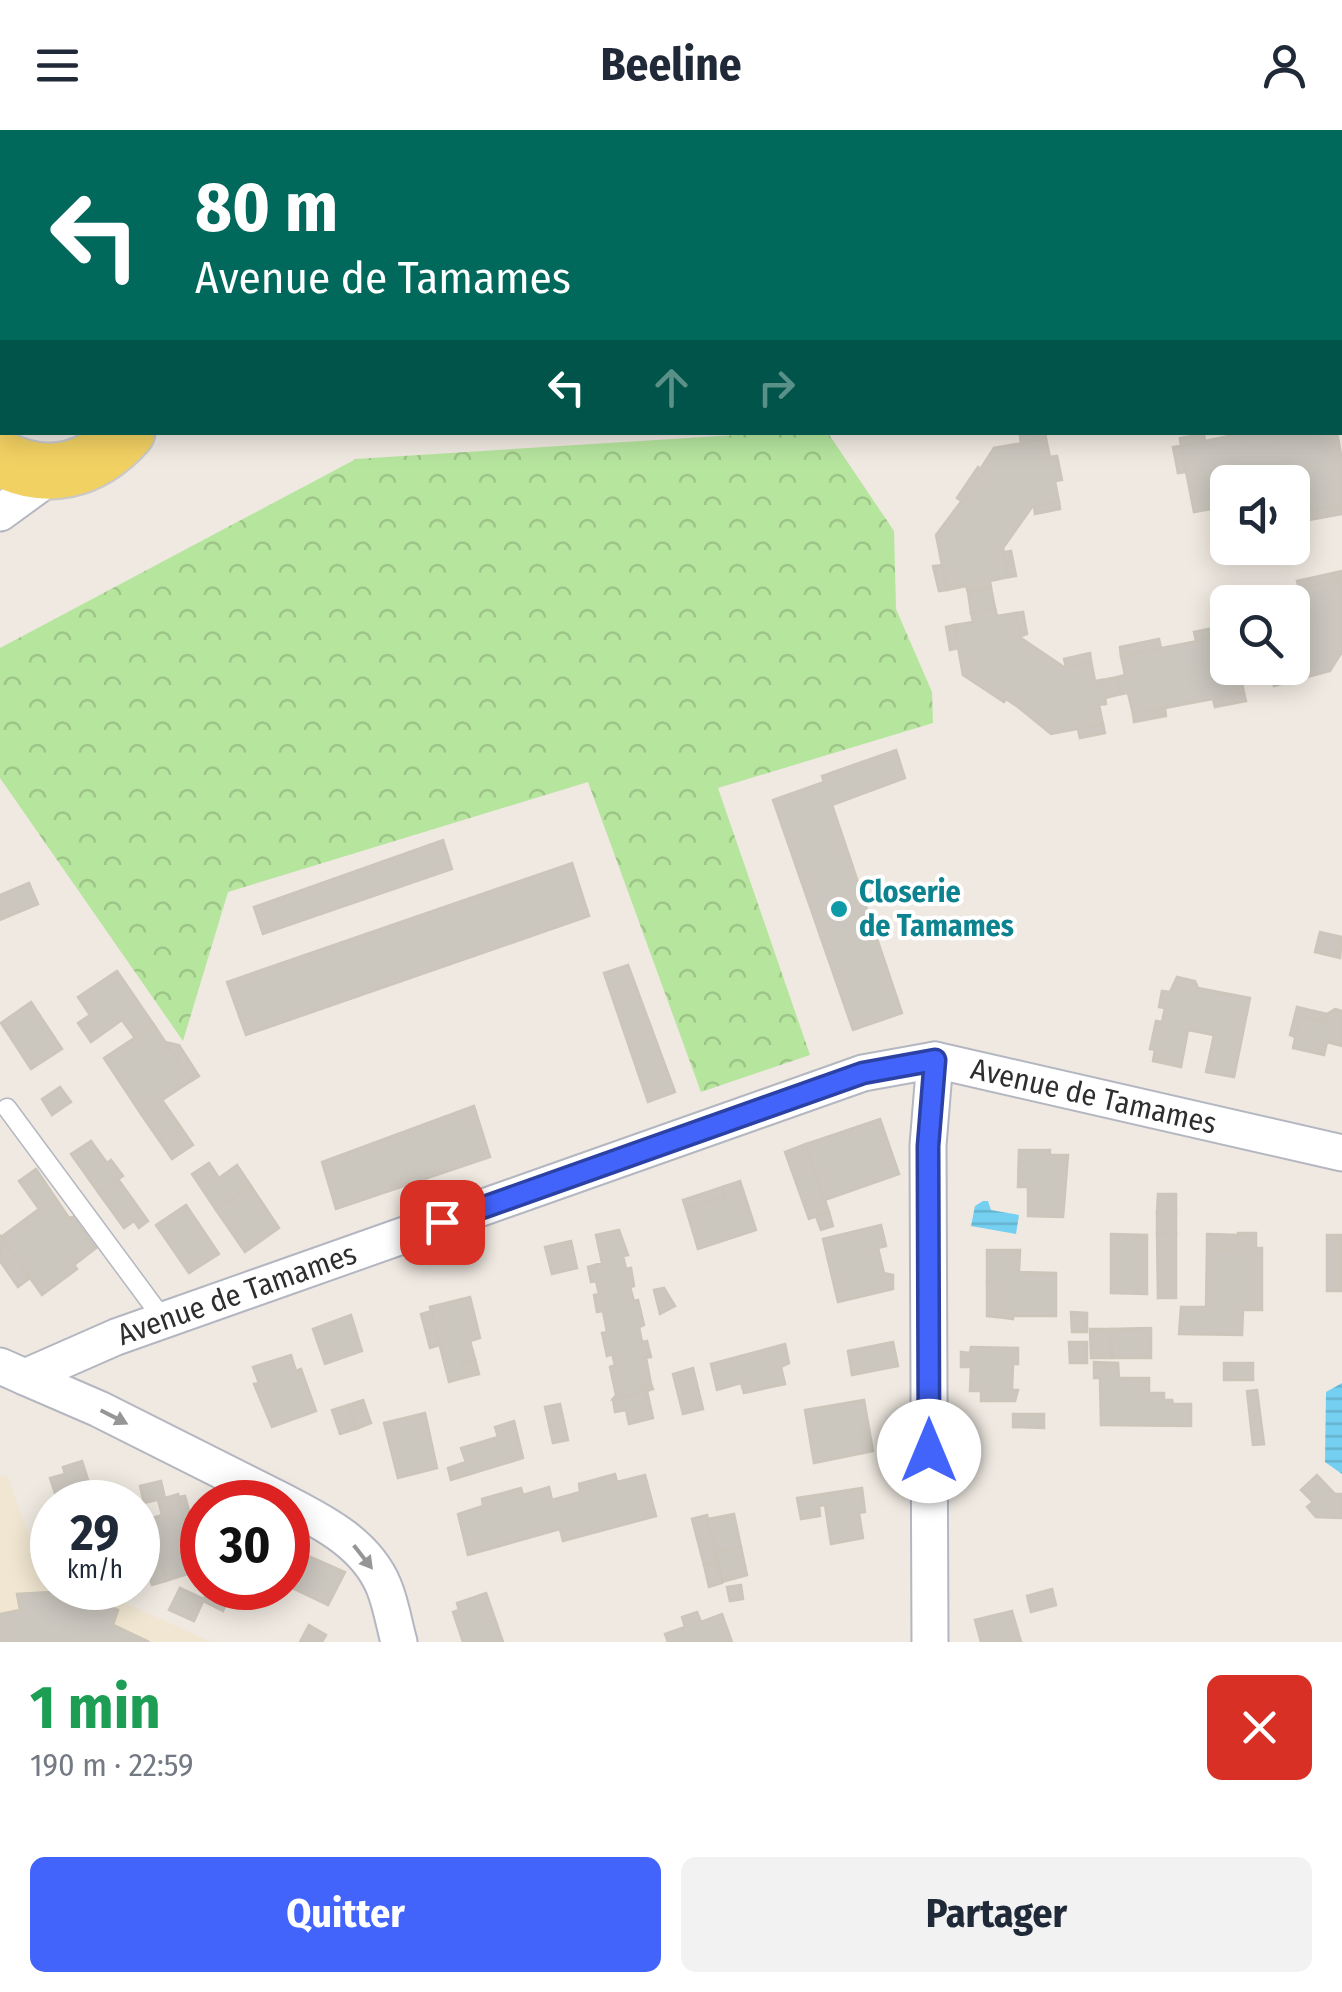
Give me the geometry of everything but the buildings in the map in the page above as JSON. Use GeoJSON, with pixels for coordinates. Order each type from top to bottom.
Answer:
{"type":"FeatureCollection","features":[{"type":"Feature","properties":{"kind":"main road"},"geometry":{"type":"LineString","coordinates":[[0,458],[20,468],[55,473],[84,466],[109,452],[124,435]]}},
{"type":"Feature","properties":{"kind":"street"},"geometry":{"type":"LineString","coordinates":[[0,513],[55,473]]}},
{"type":"Feature","properties":{"kind":"street"},"geometry":{"type":"LineString","coordinates":[[930,1642],[928,1146],[935,1060]]}},
{"type":"Feature","properties":{"kind":"street","name":"Avenue de Tamames"},"geometry":{"type":"LineString","coordinates":[[12,1371],[863,1073],[935,1060],[1342,1154]]}},
{"type":"Feature","properties":{"kind":"street"},"geometry":{"type":"LineString","coordinates":[[12,1371],[99,1409],[240,1480]]}},
{"type":"Feature","properties":{"kind":"street"},"geometry":{"type":"LineString","coordinates":[[310,1516],[356,1547],[383,1584],[399,1642]]}},
{"type":"Feature","properties":{"kind":"lane"},"geometry":{"type":"LineString","coordinates":[[7,1108],[163,1319]]}},
{"type":"Feature","properties":{"kind":"shaded area"},"geometry":{"type":"Polygon","coordinates":[[[7,1475],[30,1538],[30,1610],[140,1610],[211,1642],[0,1642],[0,1477],[7,1475]]]}},
{"type":"Feature","properties":{"kind":"green space"},"geometry":{"type":"Polygon","coordinates":[[[734,435],[829,435],[894,531],[896,609],[932,692],[933,723],[718,788],[810,1055],[701,1092],[588,782],[228,892],[183,1041],[0,778],[0,648],[356,459],[734,435]]]}},
{"type":"Feature","properties":{"kind":"water"},"geometry":{"type":"Polygon","coordinates":[[[988,1201],[991,1210],[1019,1215],[1016,1234],[971,1226],[975,1206],[988,1201]]]}},
{"type":"Feature","properties":{"kind":"water"},"geometry":{"type":"Polygon","coordinates":[[[1342,1383],[1342,1474],[1325,1462],[1326,1392],[1342,1383]]]}},
{"type":"Feature","properties":{"kind":"place","name":"Closerie de Tamames"},"geometry":{"type":"Point","coordinates":[839,909]}},
{"type":"Feature","properties":{"kind":"route"},"geometry":{"type":"LineString","coordinates":[[442,1222],[863,1073],[935,1060],[928,1146],[929,1451]]}}]}
